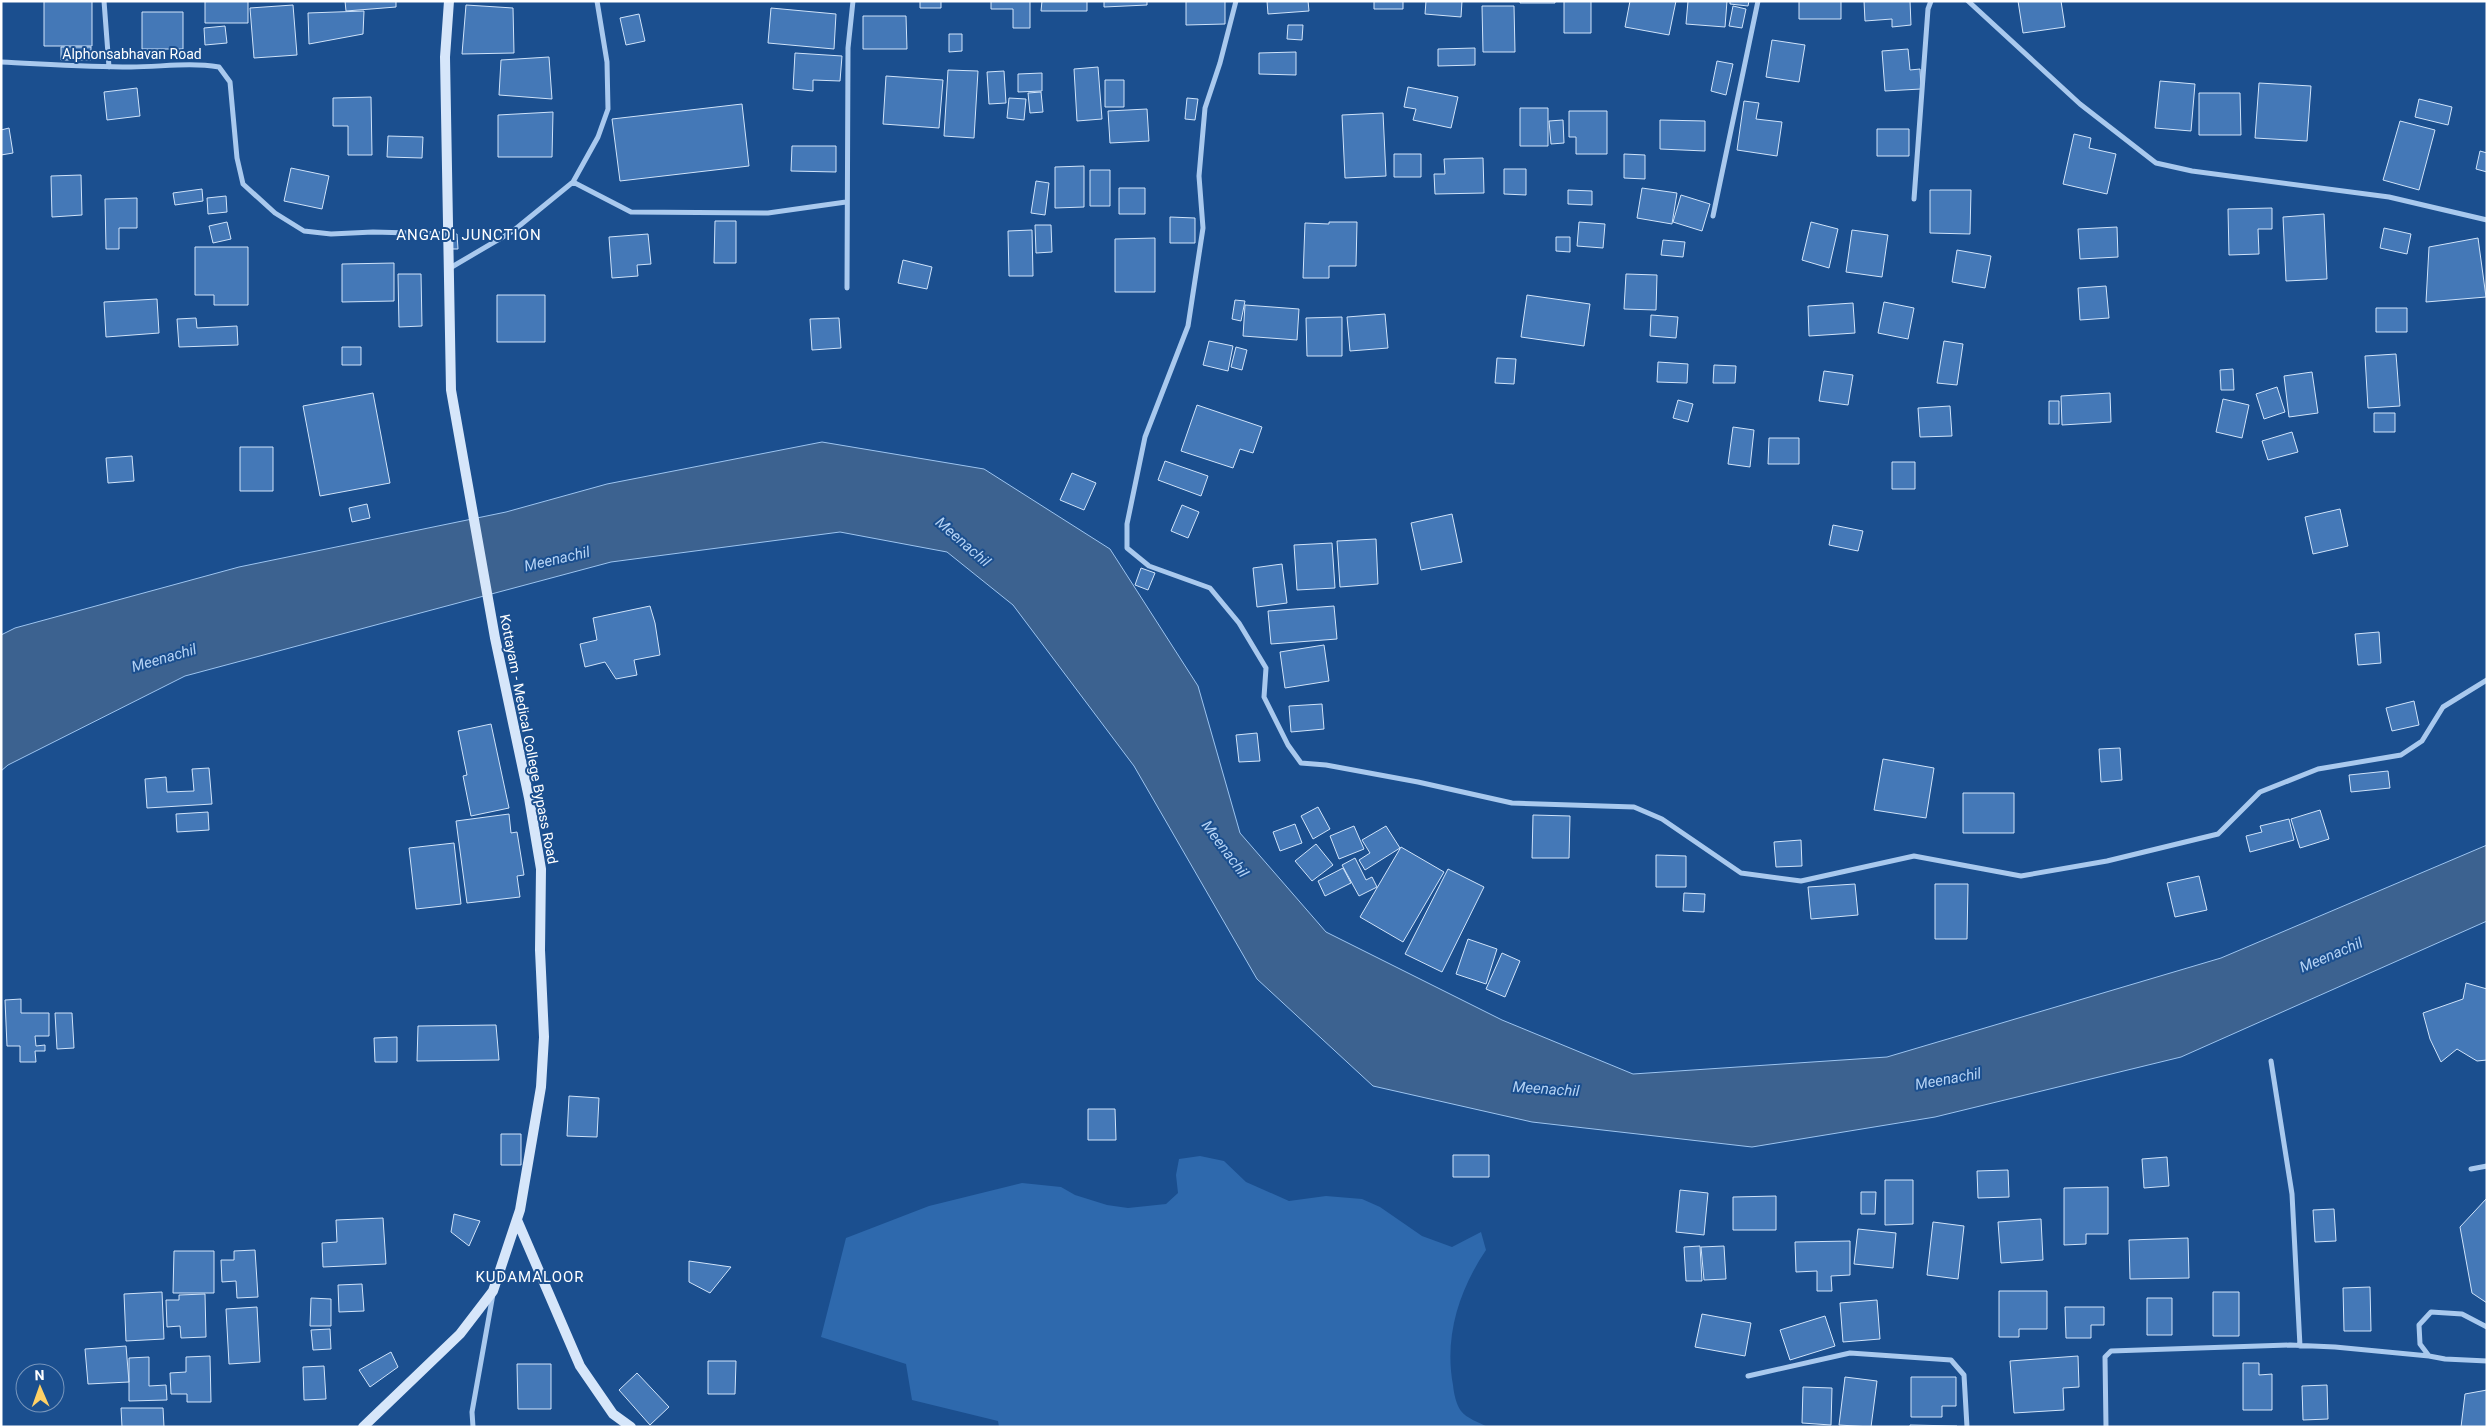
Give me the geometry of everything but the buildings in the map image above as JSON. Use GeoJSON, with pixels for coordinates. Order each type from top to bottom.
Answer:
{"type":"FeatureCollection","features":[{"type":"Feature","properties":{"kind":"main road","name":"Kottayam - Medical College Bypass Road"},"geometry":{"type":"LineString","coordinates":[[363,1427],[460,1334],[493,1291],[518,1220],[541,1088],[544,1037],[540,950],[541,869],[529,798],[495,638],[451,390],[445,57],[448,1]]}},
{"type":"Feature","properties":{"kind":"main road"},"geometry":{"type":"LineString","coordinates":[[518,1220],[580,1366],[613,1414],[632,1427]]}},
{"type":"Feature","properties":{"kind":"street"},"geometry":{"type":"LineString","coordinates":[[104,1],[109,67]]}},
{"type":"Feature","properties":{"kind":"street"},"geometry":{"type":"LineString","coordinates":[[449,268],[514,231],[573,182],[598,137],[608,109],[607,62],[597,1]]}},
{"type":"Feature","properties":{"kind":"street"},"geometry":{"type":"LineString","coordinates":[[847,288],[848,48],[853,1]]}},
{"type":"Feature","properties":{"kind":"street"},"geometry":{"type":"LineString","coordinates":[[1236,1],[1220,63],[1205,108],[1199,176],[1203,228],[1188,326],[1145,437],[1127,524],[1128,548],[1149,566],[1210,588],[1239,623],[1266,668],[1264,697],[1288,745],[1302,763],[1326,765],[1418,782],[1512,803],[1634,807],[1662,819],[1741,873],[1801,882],[1914,856],[2020,876],[2107,861],[2218,834],[2260,792],[2318,769],[2401,755],[2422,741],[2443,707],[2487,680]]}},
{"type":"Feature","properties":{"kind":"street"},"geometry":{"type":"LineString","coordinates":[[1714,216],[1758,1]]}},
{"type":"Feature","properties":{"kind":"street"},"geometry":{"type":"LineString","coordinates":[[1914,199],[1928,9],[1931,1]]}},
{"type":"Feature","properties":{"kind":"street"},"geometry":{"type":"LineString","coordinates":[[1968,1],[2080,104],[2156,163],[2192,171],[2389,197],[2487,220]]}},
{"type":"Feature","properties":{"kind":"street","name":"Alphonsabhavan Road"},"geometry":{"type":"LineString","coordinates":[[1,62],[109,67],[150,67],[194,63],[219,67],[230,82],[236,150],[243,184],[275,213],[304,231],[331,234],[373,232],[448,234]]}},
{"type":"Feature","properties":{"kind":"street"},"geometry":{"type":"LineString","coordinates":[[573,182],[631,212],[768,213],[846,202]]}},
{"type":"Feature","properties":{"kind":"street"},"geometry":{"type":"LineString","coordinates":[[2271,1062],[2292,1194],[2300,1346]]}},
{"type":"Feature","properties":{"kind":"street"},"geometry":{"type":"LineString","coordinates":[[2471,1169],[2487,1166]]}},
{"type":"Feature","properties":{"kind":"street"},"geometry":{"type":"LineString","coordinates":[[473,1427],[472,1412],[493,1291]]}},
{"type":"Feature","properties":{"kind":"street"},"geometry":{"type":"LineString","coordinates":[[2429,1356],[2420,1344],[2419,1325],[2431,1312],[2462,1314],[2487,1327]]}},
{"type":"Feature","properties":{"kind":"street"},"geometry":{"type":"LineString","coordinates":[[2106,1427],[2105,1357],[2111,1351],[2335,1346],[2445,1359],[2487,1361]]}},
{"type":"Feature","properties":{"kind":"street"},"geometry":{"type":"LineString","coordinates":[[1748,1376],[1850,1353],[1951,1360],[1964,1375],[1967,1427]]}},
{"type":"Feature","properties":{"kind":"shaded area"},"geometry":{"type":"Polygon","coordinates":[[[1200,1156],[1224,1161],[1246,1182],[1289,1201],[1326,1196],[1362,1199],[1380,1207],[1422,1236],[1452,1247],[1481,1232],[1486,1250],[1468,1281],[1456,1314],[1452,1332],[1451,1367],[1459,1408],[1466,1416],[1488,1427],[999,1427],[998,1421],[912,1400],[906,1364],[821,1337],[846,1238],[929,1206],[1022,1183],[1061,1187],[1075,1195],[1107,1205],[1128,1208],[1166,1204],[1178,1193],[1176,1175],[1179,1159],[1200,1156]]]}},
{"type":"Feature","properties":{"kind":"water","name":"Meenachil"},"geometry":{"type":"Polygon","coordinates":[[[822,442],[984,469],[1110,549],[1198,686],[1240,833],[1326,932],[1502,1020],[1633,1074],[1887,1057],[2221,958],[2487,845],[2487,921],[2181,1057],[1935,1117],[1752,1147],[1532,1122],[1373,1086],[1257,979],[1134,766],[1013,605],[947,552],[840,532],[611,562],[185,676],[8,765],[1,771],[1,635],[15,628],[239,567],[506,512],[607,484],[822,442]]]}},
{"type":"Feature","properties":{"kind":"district","name":"ANGADI JUNCTION"},"geometry":{"type":"Point","coordinates":[469,235]}},
{"type":"Feature","properties":{"kind":"district","name":"KUDAMALOOR"},"geometry":{"type":"Point","coordinates":[530,1277]}}]}
